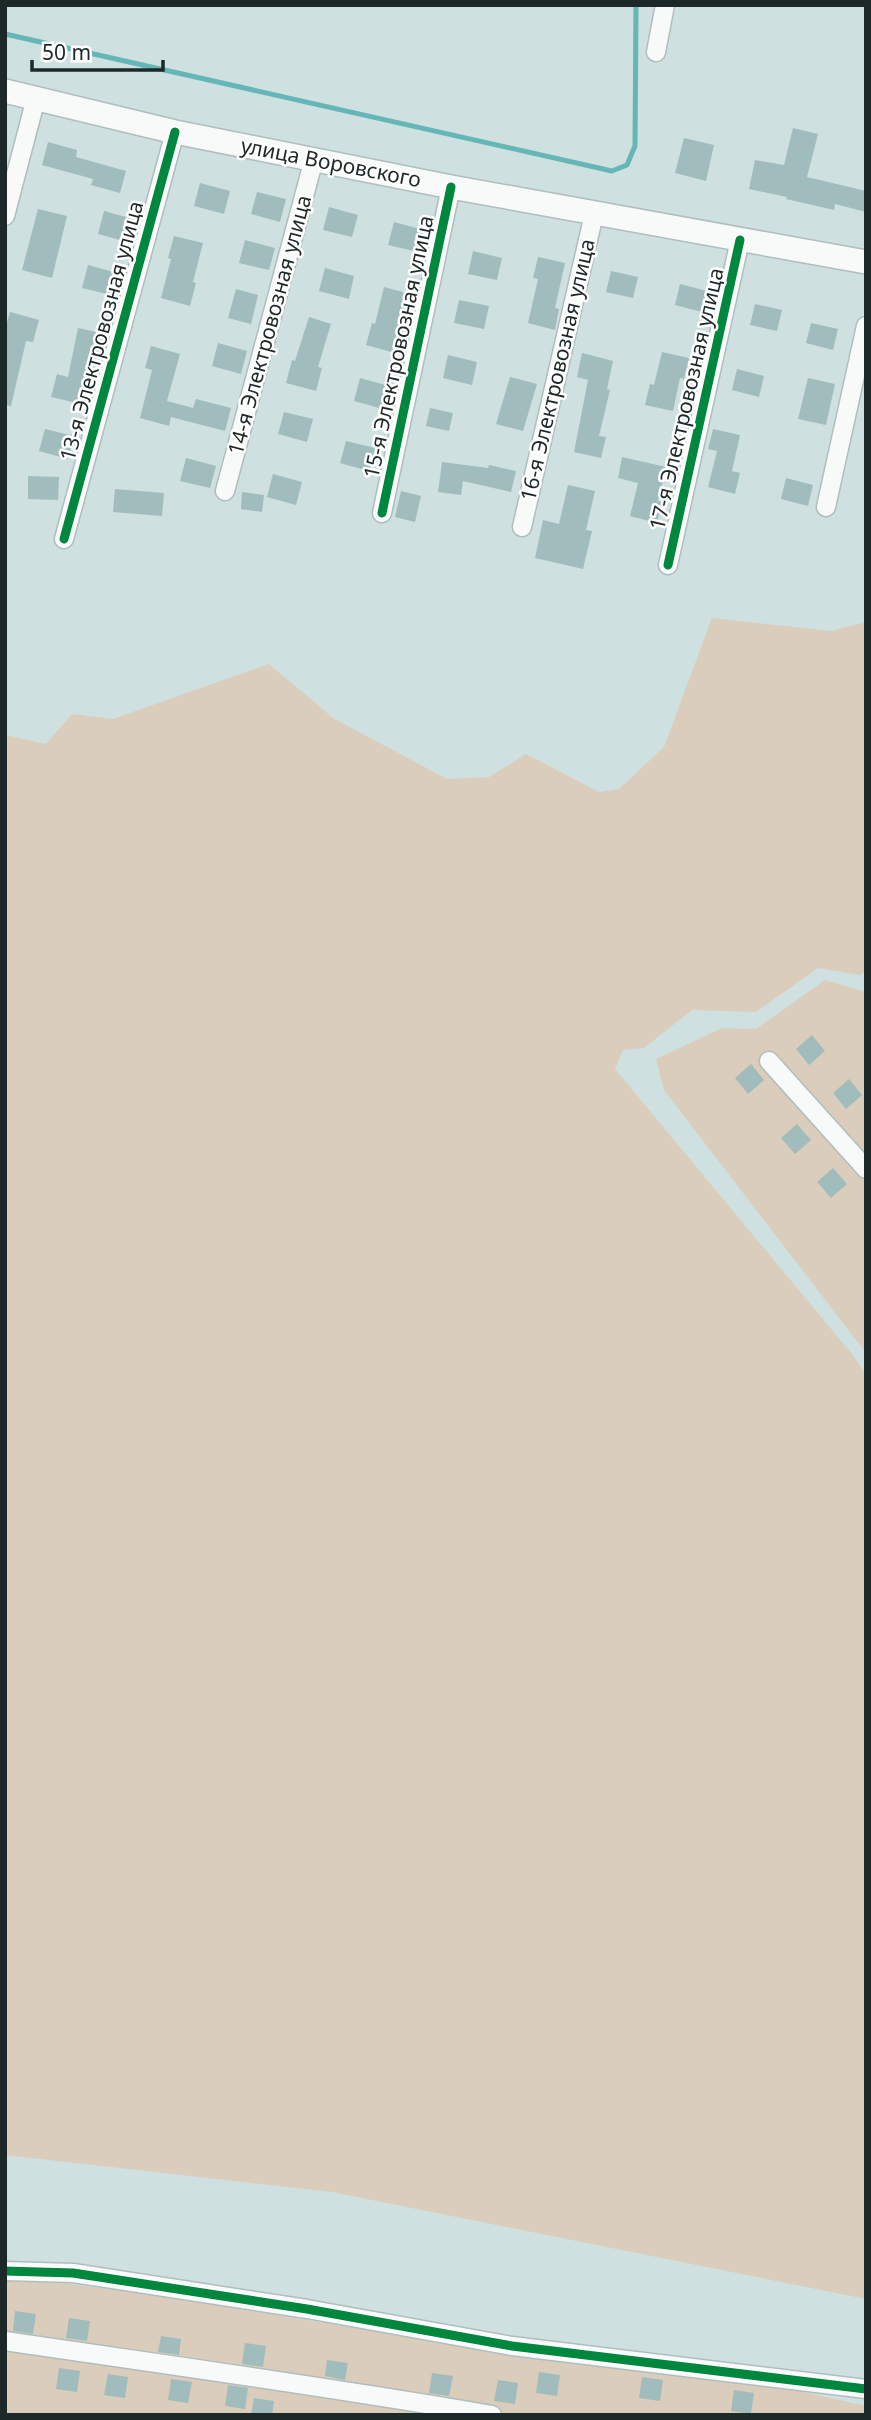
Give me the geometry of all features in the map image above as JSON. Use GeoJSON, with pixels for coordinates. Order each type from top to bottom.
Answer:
{"type":"FeatureCollection","features":[{"type":"Feature","properties":{"kind":"main road","name":"улица Воровского"},"geometry":{"type":"LineString","coordinates":[[5,91],[175,132],[451,187],[866,262]]}},
{"type":"Feature","properties":{"kind":"street"},"geometry":{"type":"LineString","coordinates":[[656,52],[665,5]]}},
{"type":"Feature","properties":{"kind":"street"},"geometry":{"type":"LineString","coordinates":[[5,216],[36,98]]}},
{"type":"Feature","properties":{"kind":"street","name":"13-я Электровозная улица"},"geometry":{"type":"LineString","coordinates":[[64,539],[175,132]]}},
{"type":"Feature","properties":{"kind":"street","name":"14-я Электровозная улица"},"geometry":{"type":"LineString","coordinates":[[226,491],[314,159]]}},
{"type":"Feature","properties":{"kind":"street","name":"15-я Электровозная улица"},"geometry":{"type":"LineString","coordinates":[[382,513],[451,187]]}},
{"type":"Feature","properties":{"kind":"street","name":"16-я Электровозная улица"},"geometry":{"type":"LineString","coordinates":[[522,527],[594,214]]}},
{"type":"Feature","properties":{"kind":"street","name":"17-я Электровозная улица"},"geometry":{"type":"LineString","coordinates":[[668,565],[740,240]]}},
{"type":"Feature","properties":{"kind":"street"},"geometry":{"type":"LineString","coordinates":[[827,507],[866,326]]}},
{"type":"Feature","properties":{"kind":"street"},"geometry":{"type":"LineString","coordinates":[[769,1061],[866,1169]]}},
{"type":"Feature","properties":{"kind":"street"},"geometry":{"type":"LineString","coordinates":[[5,2271],[73,2273],[307,2309],[512,2346],[866,2389]]}},
{"type":"Feature","properties":{"kind":"street"},"geometry":{"type":"LineString","coordinates":[[5,2341],[322,2386],[492,2415]]}},
{"type":"Feature","properties":{"kind":"shaded area"},"geometry":{"type":"Polygon","coordinates":[[[712,618],[831,631],[866,622],[866,971],[860,975],[818,968],[756,1012],[692,1010],[644,1048],[623,1050],[615,1069],[866,1374],[866,2299],[332,2192],[5,2155],[5,735],[46,744],[72,714],[113,719],[269,664],[333,718],[447,779],[489,777],[526,754],[599,792],[619,789],[664,747],[712,618]]]}},
{"type":"Feature","properties":{"kind":"shaded area"},"geometry":{"type":"Polygon","coordinates":[[[825,980],[866,992],[866,1353],[664,1090],[656,1059],[722,1028],[756,1029],[825,980]]]}},
{"type":"Feature","properties":{"kind":"shaded area"},"geometry":{"type":"Polygon","coordinates":[[[40,2280],[160,2296],[512,2354],[785,2388],[866,2406],[866,2415],[5,2415],[5,2281],[40,2280]]]}},
{"type":"Feature","properties":{"kind":"building"},"geometry":{"type":"Polygon","coordinates":[[[793,128],[818,134],[807,177],[866,191],[866,212],[835,204],[834,210],[749,189],[755,160],[784,165],[793,128]]]}},
{"type":"Feature","properties":{"kind":"building"},"geometry":{"type":"Polygon","coordinates":[[[684,138],[714,145],[706,181],[675,173],[684,138]]]}},
{"type":"Feature","properties":{"kind":"building"},"geometry":{"type":"Polygon","coordinates":[[[48,142],[77,150],[76,157],[126,171],[120,193],[91,185],[93,179],[42,165],[48,142]]]}},
{"type":"Feature","properties":{"kind":"building"},"geometry":{"type":"Polygon","coordinates":[[[200,183],[230,191],[224,214],[194,206],[200,183]]]}},
{"type":"Feature","properties":{"kind":"building"},"geometry":{"type":"Polygon","coordinates":[[[257,192],[286,199],[280,222],[251,214],[257,192]]]}},
{"type":"Feature","properties":{"kind":"building"},"geometry":{"type":"Polygon","coordinates":[[[329,207],[358,215],[352,237],[323,230],[329,207]]]}},
{"type":"Feature","properties":{"kind":"building"},"geometry":{"type":"Polygon","coordinates":[[[38,209],[67,216],[52,278],[22,270],[38,209]]]}},
{"type":"Feature","properties":{"kind":"building"},"geometry":{"type":"Polygon","coordinates":[[[104,211],[133,219],[127,242],[98,234],[104,211]]]}},
{"type":"Feature","properties":{"kind":"building"},"geometry":{"type":"Polygon","coordinates":[[[394,222],[424,230],[418,252],[388,245],[394,222]]]}},
{"type":"Feature","properties":{"kind":"building"},"geometry":{"type":"Polygon","coordinates":[[[174,236],[203,243],[190,306],[161,298],[174,236]]]}},
{"type":"Feature","properties":{"kind":"building"},"geometry":{"type":"Polygon","coordinates":[[[245,240],[275,248],[269,270],[239,263],[245,240]]]}},
{"type":"Feature","properties":{"kind":"building"},"geometry":{"type":"Polygon","coordinates":[[[473,251],[502,258],[497,280],[468,274],[473,251]]]}},
{"type":"Feature","properties":{"kind":"building"},"geometry":{"type":"Polygon","coordinates":[[[538,257],[565,263],[555,308],[559,309],[555,330],[528,323],[538,279],[533,278],[538,257]]]}},
{"type":"Feature","properties":{"kind":"building"},"geometry":{"type":"Polygon","coordinates":[[[88,265],[117,273],[111,295],[82,288],[88,265]]]}},
{"type":"Feature","properties":{"kind":"building"},"geometry":{"type":"Polygon","coordinates":[[[325,268],[354,276],[349,299],[319,291],[325,268]]]}},
{"type":"Feature","properties":{"kind":"building"},"geometry":{"type":"Polygon","coordinates":[[[611,271],[638,277],[633,298],[606,292],[611,271]]]}},
{"type":"Feature","properties":{"kind":"building"},"geometry":{"type":"Polygon","coordinates":[[[680,284],[707,291],[702,312],[675,305],[680,284]]]}},
{"type":"Feature","properties":{"kind":"building"},"geometry":{"type":"Polygon","coordinates":[[[384,287],[414,295],[395,353],[366,345],[372,323],[375,324],[384,287]]]}},
{"type":"Feature","properties":{"kind":"building"},"geometry":{"type":"Polygon","coordinates":[[[236,289],[258,295],[251,324],[228,318],[236,289]]]}},
{"type":"Feature","properties":{"kind":"building"},"geometry":{"type":"Polygon","coordinates":[[[459,300],[489,306],[484,329],[454,323],[459,300]]]}},
{"type":"Feature","properties":{"kind":"building"},"geometry":{"type":"Polygon","coordinates":[[[755,304],[782,310],[777,331],[750,325],[755,304]]]}},
{"type":"Feature","properties":{"kind":"building"},"geometry":{"type":"Polygon","coordinates":[[[10,312],[39,320],[33,342],[26,341],[11,406],[5,405],[5,329],[10,312]]]}},
{"type":"Feature","properties":{"kind":"building"},"geometry":{"type":"Polygon","coordinates":[[[309,317],[331,324],[318,367],[322,368],[316,391],[286,383],[309,317]]]}},
{"type":"Feature","properties":{"kind":"building"},"geometry":{"type":"Polygon","coordinates":[[[811,323],[838,329],[833,350],[806,343],[811,323]]]}},
{"type":"Feature","properties":{"kind":"building"},"geometry":{"type":"Polygon","coordinates":[[[78,328],[101,333],[95,363],[92,362],[81,404],[51,397],[57,374],[68,377],[78,328]]]}},
{"type":"Feature","properties":{"kind":"building"},"geometry":{"type":"Polygon","coordinates":[[[218,343],[247,351],[241,374],[212,366],[218,343]]]}},
{"type":"Feature","properties":{"kind":"building"},"geometry":{"type":"Polygon","coordinates":[[[151,346],[180,354],[167,401],[193,408],[196,399],[231,408],[225,431],[171,417],[169,426],[140,418],[152,370],[145,368],[151,346]]]}},
{"type":"Feature","properties":{"kind":"building"},"geometry":{"type":"Polygon","coordinates":[[[662,352],[689,358],[684,379],[680,378],[673,411],[645,405],[650,384],[654,385],[662,352]]]}},
{"type":"Feature","properties":{"kind":"building"},"geometry":{"type":"Polygon","coordinates":[[[582,353],[613,361],[607,389],[610,390],[599,436],[606,437],[601,458],[574,452],[588,380],[577,377],[582,353]]]}},
{"type":"Feature","properties":{"kind":"building"},"geometry":{"type":"Polygon","coordinates":[[[448,355],[477,362],[472,385],[443,378],[448,355]]]}},
{"type":"Feature","properties":{"kind":"building"},"geometry":{"type":"Polygon","coordinates":[[[737,369],[764,376],[759,397],[732,390],[737,369]]]}},
{"type":"Feature","properties":{"kind":"building"},"geometry":{"type":"Polygon","coordinates":[[[510,377],[537,384],[523,431],[496,424],[510,377]]]}},
{"type":"Feature","properties":{"kind":"building"},"geometry":{"type":"Polygon","coordinates":[[[360,378],[389,386],[383,409],[354,401],[360,378]]]}},
{"type":"Feature","properties":{"kind":"building"},"geometry":{"type":"Polygon","coordinates":[[[808,378],[835,384],[826,425],[798,419],[808,378]]]}},
{"type":"Feature","properties":{"kind":"building"},"geometry":{"type":"Polygon","coordinates":[[[430,408],[453,413],[449,431],[426,426],[430,408]]]}},
{"type":"Feature","properties":{"kind":"building"},"geometry":{"type":"Polygon","coordinates":[[[284,412],[313,419],[307,442],[278,434],[284,412]]]}},
{"type":"Feature","properties":{"kind":"building"},"geometry":{"type":"Polygon","coordinates":[[[45,429],[74,436],[68,459],[39,451],[45,429]]]}},
{"type":"Feature","properties":{"kind":"building"},"geometry":{"type":"Polygon","coordinates":[[[713,429],[740,435],[732,471],[740,473],[735,494],[708,487],[717,451],[708,449],[713,429]]]}},
{"type":"Feature","properties":{"kind":"building"},"geometry":{"type":"Polygon","coordinates":[[[346,441],[375,448],[369,471],[340,463],[346,441]]]}},
{"type":"Feature","properties":{"kind":"building"},"geometry":{"type":"Polygon","coordinates":[[[622,457],[666,467],[658,501],[662,502],[657,523],[630,516],[638,483],[618,478],[622,457]]]}},
{"type":"Feature","properties":{"kind":"building"},"geometry":{"type":"Polygon","coordinates":[[[186,458],[216,466],[210,488],[180,481],[186,458]]]}},
{"type":"Feature","properties":{"kind":"building"},"geometry":{"type":"Polygon","coordinates":[[[442,462],[488,468],[489,465],[516,471],[511,492],[463,481],[461,495],[438,492],[442,462]]]}},
{"type":"Feature","properties":{"kind":"building"},"geometry":{"type":"Polygon","coordinates":[[[273,474],[302,482],[296,505],[267,497],[273,474]]]}},
{"type":"Feature","properties":{"kind":"building"},"geometry":{"type":"Polygon","coordinates":[[[28,476],[59,477],[58,500],[28,499],[28,476]]]}},
{"type":"Feature","properties":{"kind":"building"},"geometry":{"type":"Polygon","coordinates":[[[786,478],[813,485],[808,506],[781,499],[786,478]]]}},
{"type":"Feature","properties":{"kind":"building"},"geometry":{"type":"Polygon","coordinates":[[[568,485],[595,491],[586,530],[592,531],[583,569],[535,558],[543,520],[559,524],[568,485]]]}},
{"type":"Feature","properties":{"kind":"building"},"geometry":{"type":"Polygon","coordinates":[[[115,489],[164,493],[162,516],[113,512],[115,489]]]}},
{"type":"Feature","properties":{"kind":"building"},"geometry":{"type":"Polygon","coordinates":[[[401,491],[421,496],[415,522],[395,517],[401,491]]]}},
{"type":"Feature","properties":{"kind":"building"},"geometry":{"type":"Polygon","coordinates":[[[242,492],[264,495],[262,512],[241,509],[242,492]]]}},
{"type":"Feature","properties":{"kind":"building"},"geometry":{"type":"Polygon","coordinates":[[[812,1035],[825,1051],[809,1065],[796,1049],[812,1035]]]}},
{"type":"Feature","properties":{"kind":"building"},"geometry":{"type":"Polygon","coordinates":[[[751,1064],[764,1080],[748,1094],[735,1078],[751,1064]]]}},
{"type":"Feature","properties":{"kind":"building"},"geometry":{"type":"Polygon","coordinates":[[[849,1079],[862,1095],[846,1109],[833,1093],[849,1079]]]}},
{"type":"Feature","properties":{"kind":"building"},"geometry":{"type":"Polygon","coordinates":[[[797,1124],[811,1140],[795,1154],[781,1138],[797,1124]]]}},
{"type":"Feature","properties":{"kind":"building"},"geometry":{"type":"Polygon","coordinates":[[[833,1168],[847,1184],[831,1198],[817,1182],[833,1168]]]}},
{"type":"Feature","properties":{"kind":"building"},"geometry":{"type":"Polygon","coordinates":[[[15,2311],[36,2314],[33,2334],[13,2331],[15,2311]]]}},
{"type":"Feature","properties":{"kind":"building"},"geometry":{"type":"Polygon","coordinates":[[[69,2318],[90,2321],[87,2341],[66,2338],[69,2318]]]}},
{"type":"Feature","properties":{"kind":"building"},"geometry":{"type":"Polygon","coordinates":[[[161,2336],[181,2339],[179,2355],[158,2352],[161,2336]]]}},
{"type":"Feature","properties":{"kind":"building"},"geometry":{"type":"Polygon","coordinates":[[[245,2343],[266,2346],[263,2367],[242,2364],[245,2343]]]}},
{"type":"Feature","properties":{"kind":"building"},"geometry":{"type":"Polygon","coordinates":[[[327,2360],[348,2363],[345,2380],[325,2376],[327,2360]]]}},
{"type":"Feature","properties":{"kind":"building"},"geometry":{"type":"Polygon","coordinates":[[[59,2368],[80,2371],[77,2392],[56,2389],[59,2368]]]}},
{"type":"Feature","properties":{"kind":"building"},"geometry":{"type":"Polygon","coordinates":[[[539,2372],[560,2375],[557,2396],[536,2393],[539,2372]]]}},
{"type":"Feature","properties":{"kind":"building"},"geometry":{"type":"Polygon","coordinates":[[[432,2373],[453,2376],[449,2396],[429,2393],[432,2373]]]}},
{"type":"Feature","properties":{"kind":"building"},"geometry":{"type":"Polygon","coordinates":[[[108,2374],[128,2377],[125,2398],[104,2395],[108,2374]]]}},
{"type":"Feature","properties":{"kind":"building"},"geometry":{"type":"Polygon","coordinates":[[[642,2377],[663,2380],[660,2401],[639,2398],[642,2377]]]}},
{"type":"Feature","properties":{"kind":"building"},"geometry":{"type":"Polygon","coordinates":[[[171,2379],[192,2382],[188,2403],[168,2400],[171,2379]]]}},
{"type":"Feature","properties":{"kind":"building"},"geometry":{"type":"Polygon","coordinates":[[[498,2380],[518,2383],[515,2404],[494,2401],[498,2380]]]}},
{"type":"Feature","properties":{"kind":"building"},"geometry":{"type":"Polygon","coordinates":[[[228,2385],[248,2388],[245,2409],[225,2406],[228,2385]]]}},
{"type":"Feature","properties":{"kind":"building"},"geometry":{"type":"Polygon","coordinates":[[[734,2390],[754,2393],[751,2414],[731,2411],[734,2390]]]}},
{"type":"Feature","properties":{"kind":"building"},"geometry":{"type":"Polygon","coordinates":[[[254,2398],[274,2401],[272,2415],[251,2415],[254,2398]]]}},
{"type":"Feature","properties":{"kind":"waterway"},"geometry":{"type":"LineString","coordinates":[[5,34],[612,171],[627,165],[635,146],[636,5]]}},
{"type":"Feature","properties":{"kind":"cycle path"},"geometry":{"type":"LineString","coordinates":[[64,539],[175,132]]}},
{"type":"Feature","properties":{"kind":"cycle path"},"geometry":{"type":"LineString","coordinates":[[382,513],[451,187]]}},
{"type":"Feature","properties":{"kind":"cycle path"},"geometry":{"type":"LineString","coordinates":[[668,565],[740,240]]}},
{"type":"Feature","properties":{"kind":"cycle path"},"geometry":{"type":"LineString","coordinates":[[5,2271],[73,2273],[307,2309],[512,2346],[866,2389]]}}]}
